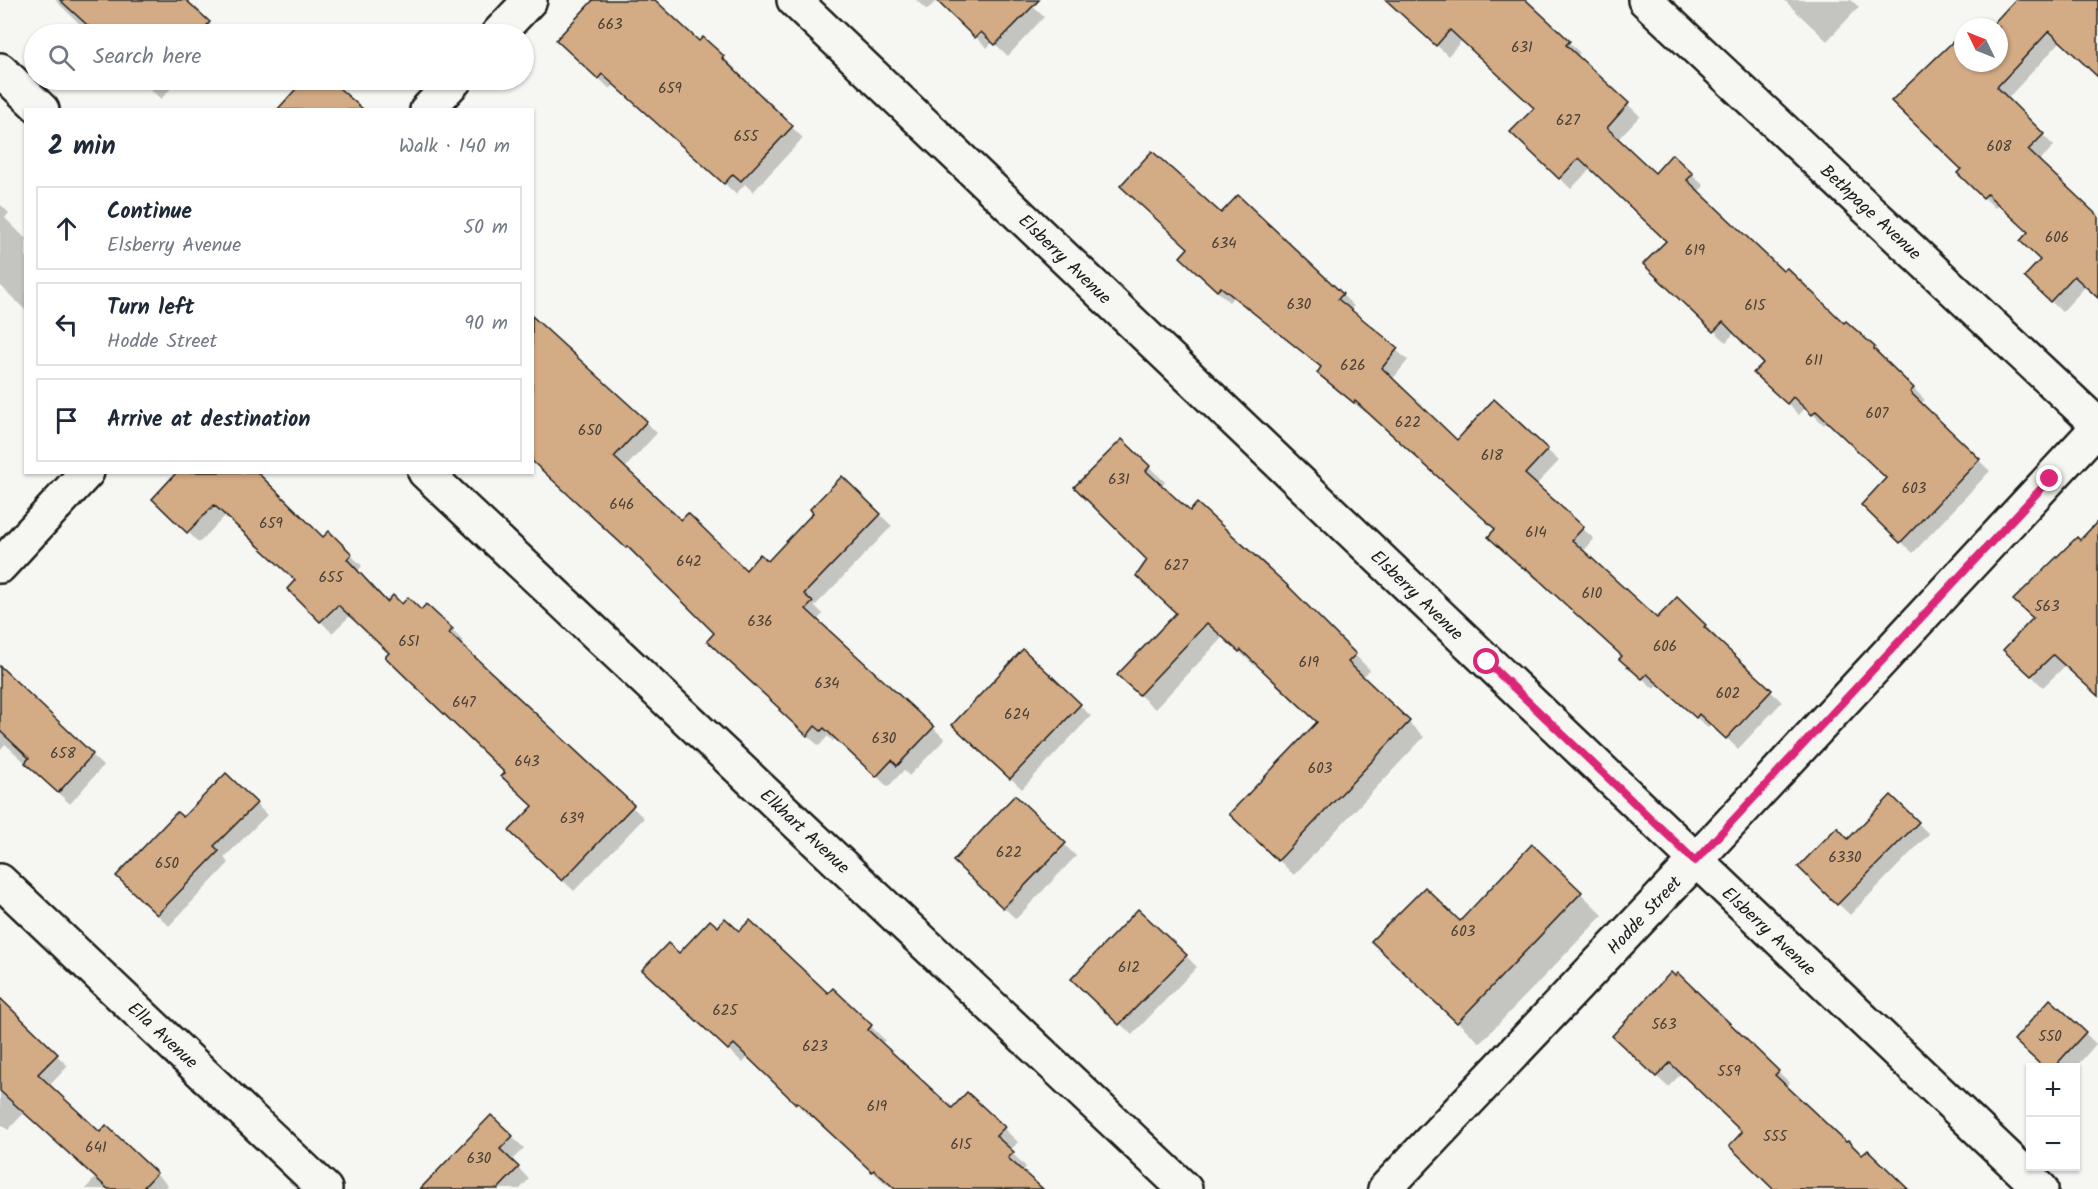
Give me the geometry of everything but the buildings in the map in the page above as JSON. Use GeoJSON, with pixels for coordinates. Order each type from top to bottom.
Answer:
{"type":"FeatureCollection","features":[{"type":"Feature","properties":{"kind":"street"},"geometry":{"type":"LineString","coordinates":[[507,24],[530,0]]}},
{"type":"Feature","properties":{"kind":"street","name":"Elsberry Avenue"},"geometry":{"type":"LineString","coordinates":[[794,0],[2041,1189]]}},
{"type":"Feature","properties":{"kind":"street","name":"Bethpage Avenue"},"geometry":{"type":"LineString","coordinates":[[1645,0],[2098,426]]}},
{"type":"Feature","properties":{"kind":"street"},"geometry":{"type":"LineString","coordinates":[[0,70],[40,108]]}},
{"type":"Feature","properties":{"kind":"street"},"geometry":{"type":"LineString","coordinates":[[429,108],[446,90]]}},
{"type":"Feature","properties":{"kind":"street","name":"Hodde Street"},"geometry":{"type":"LineString","coordinates":[[1385,1189],[1695,861],[2098,426]]}},
{"type":"Feature","properties":{"kind":"street"},"geometry":{"type":"LineString","coordinates":[[0,566],[85,474]]}},
{"type":"Feature","properties":{"kind":"street","name":"Elkhart Avenue"},"geometry":{"type":"LineString","coordinates":[[427,474],[1185,1189]]}},
{"type":"Feature","properties":{"kind":"street","name":"Ella Avenue"},"geometry":{"type":"LineString","coordinates":[[0,881],[325,1189]]}},
{"type":"Feature","properties":{"kind":"route"},"geometry":{"type":"LineString","coordinates":[[1487,662],[1695,861],[2050,479]]}}]}
